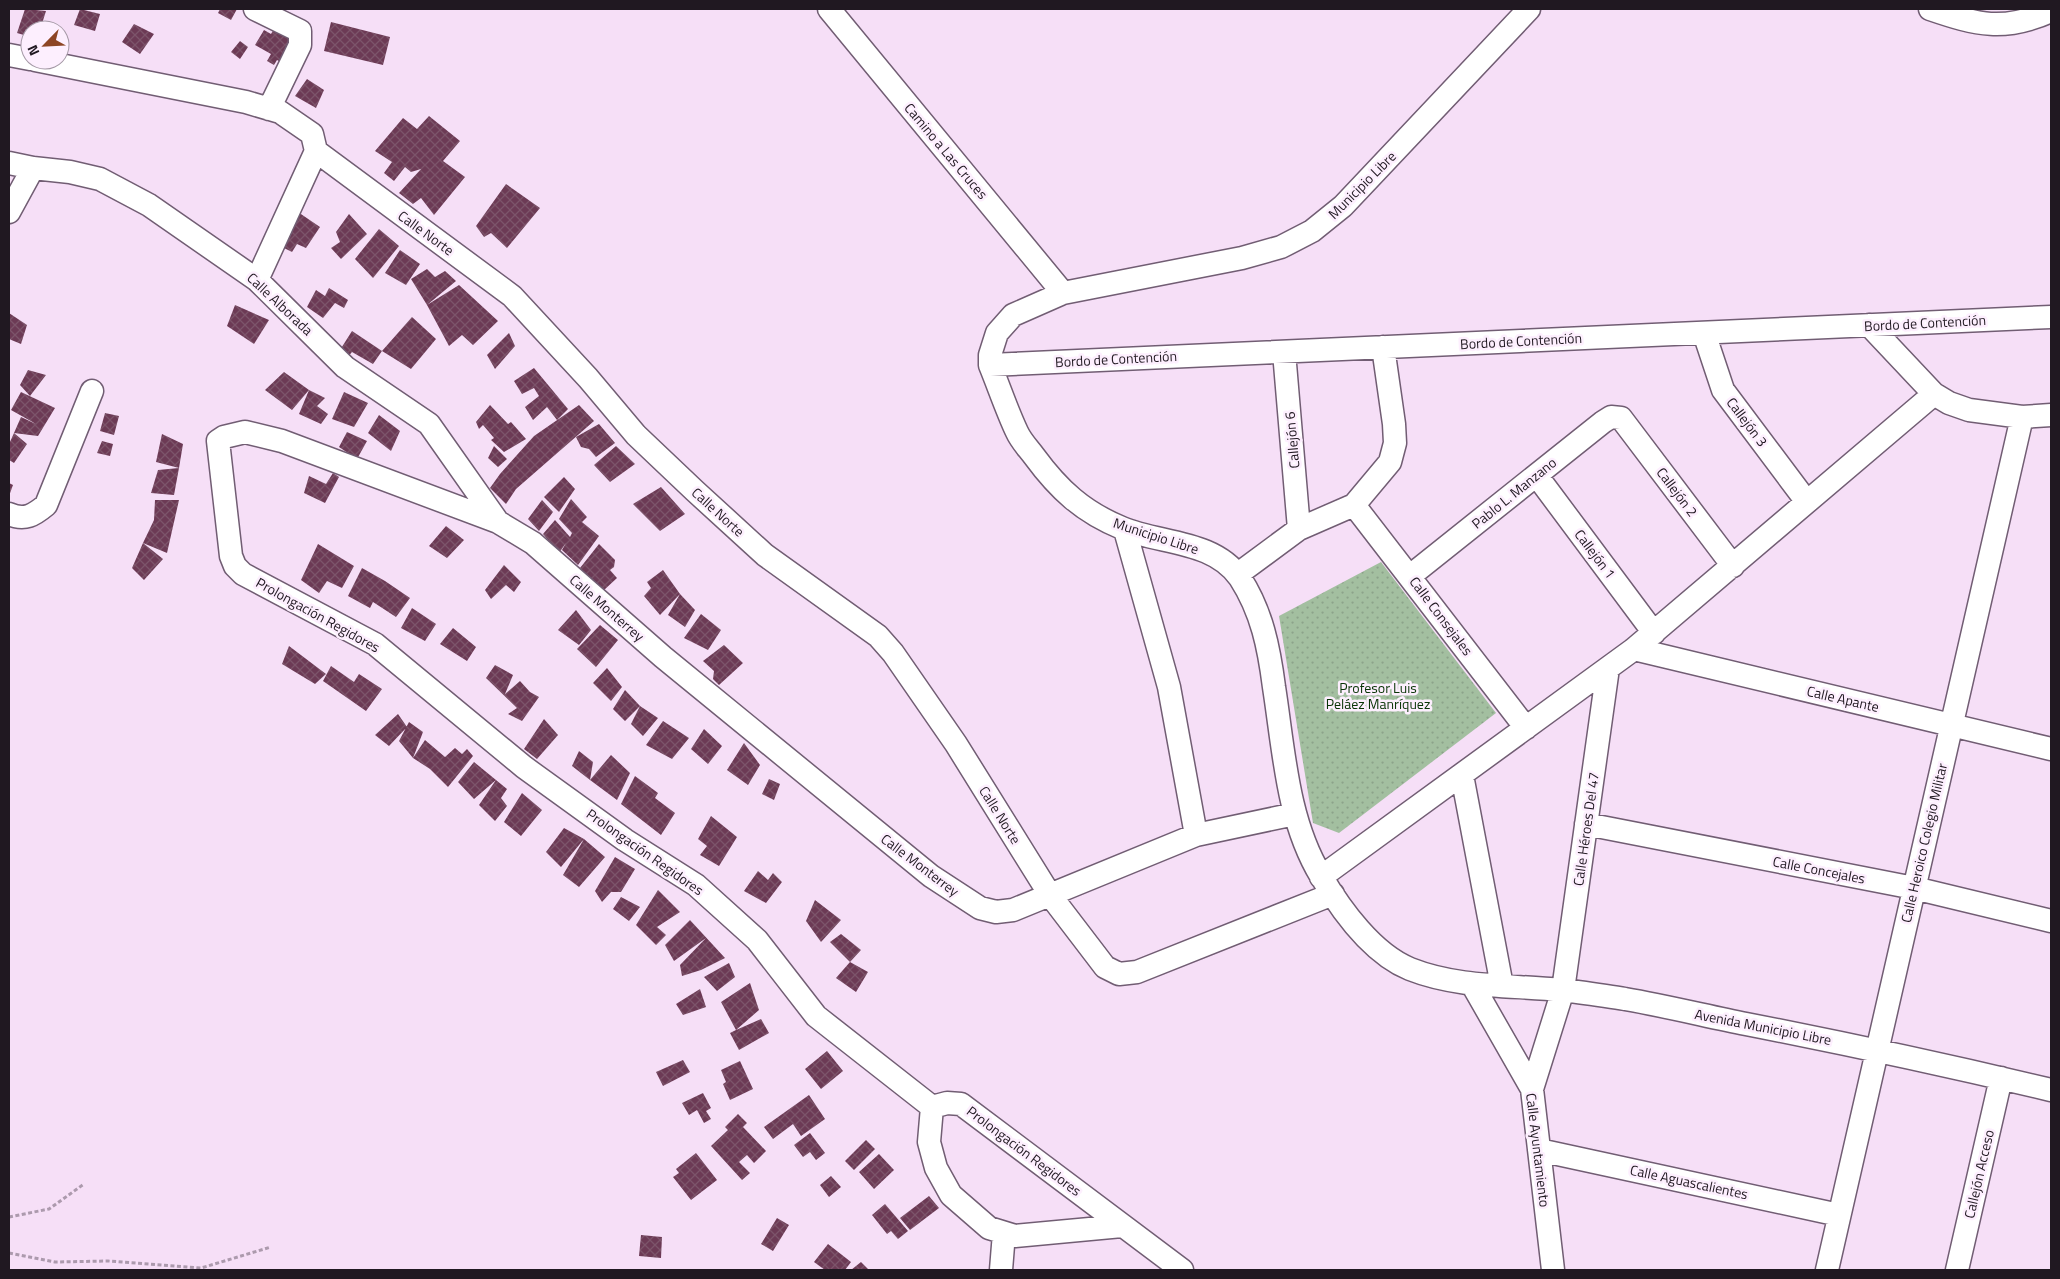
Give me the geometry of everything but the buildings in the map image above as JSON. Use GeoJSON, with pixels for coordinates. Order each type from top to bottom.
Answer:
{"type":"FeatureCollection","features":[{"type":"Feature","properties":{"kind":"street"},"geometry":{"type":"LineString","coordinates":[[256,9],[300,31],[300,46],[269,109]]}},
{"type":"Feature","properties":{"kind":"street","name":"Camino a Las Cruces"},"geometry":{"type":"LineString","coordinates":[[829,9],[1063,293]]}},
{"type":"Feature","properties":{"kind":"street","name":"Municipio Libre"},"geometry":{"type":"LineString","coordinates":[[1472,984],[1434,977],[1406,968],[1379,950],[1353,921],[1327,886],[1300,832],[1290,792],[1267,639],[1257,608],[1238,574],[1221,559],[1195,547],[1125,530],[1088,511],[1065,494],[1018,435],[990,365],[990,355],[997,333],[1013,316],[1063,293],[1242,258],[1281,247],[1312,231],[1343,206],[1529,9]]}},
{"type":"Feature","properties":{"kind":"street"},"geometry":{"type":"LineString","coordinates":[[1930,9],[1960,19],[1999,26],[2032,20],[2051,11]]}},
{"type":"Feature","properties":{"kind":"street","name":"Calle Norte"},"geometry":{"type":"LineString","coordinates":[[70,67],[237,100],[280,112],[312,134],[316,151],[512,296],[588,378],[636,435],[695,491],[765,555],[878,636],[893,653],[956,744],[1050,895],[1105,967],[1119,974],[1137,972],[1327,886],[1462,775],[1654,633],[1934,394]]}},
{"type":"Feature","properties":{"kind":"street"},"geometry":{"type":"LineString","coordinates":[[258,280],[316,151]]}},
{"type":"Feature","properties":{"kind":"street","name":"Calle Alborada"},"geometry":{"type":"LineString","coordinates":[[9,163],[70,172],[100,179],[149,205],[258,280],[345,367],[430,424],[498,522]]}},
{"type":"Feature","properties":{"kind":"street"},"geometry":{"type":"LineString","coordinates":[[9,212],[33,168]]}},
{"type":"Feature","properties":{"kind":"street","name":"Bordo de Contención"},"geometry":{"type":"LineString","coordinates":[[990,365],[2051,317]]}},
{"type":"Feature","properties":{"kind":"street"},"geometry":{"type":"LineString","coordinates":[[1869,325],[1934,394],[1949,403],[1969,410],[2022,417],[2051,415]]}},
{"type":"Feature","properties":{"kind":"street","name":"Callejón 3"},"geometry":{"type":"LineString","coordinates":[[1704,333],[1723,390],[1807,502]]}},
{"type":"Feature","properties":{"kind":"street"},"geometry":{"type":"LineString","coordinates":[[1238,574],[1299,529],[1354,505],[1390,462],[1395,443],[1394,424],[1383,347]]}},
{"type":"Feature","properties":{"kind":"street","name":"Callejón 6"},"geometry":{"type":"LineString","coordinates":[[1284,352],[1299,529]]}},
{"type":"Feature","properties":{"kind":"street"},"geometry":{"type":"LineString","coordinates":[[9,514],[16,517],[34,516],[46,505],[92,391]]}},
{"type":"Feature","properties":{"kind":"street","name":"Pablo L. Manzano"},"geometry":{"type":"LineString","coordinates":[[1410,576],[1602,422],[1611,417],[1621,418]]}},
{"type":"Feature","properties":{"kind":"street","name":"Calle Heroico Colegio Militar"},"geometry":{"type":"LineString","coordinates":[[1827,1270],[2022,417]]}},
{"type":"Feature","properties":{"kind":"street","name":"Callejón 2"},"geometry":{"type":"LineString","coordinates":[[1621,418],[1732,566]]}},
{"type":"Feature","properties":{"kind":"street","name":"Calle Monterrey"},"geometry":{"type":"LineString","coordinates":[[231,556],[218,441],[224,437],[245,432],[282,441],[498,522],[533,543],[663,657],[931,876],[980,908],[996,912],[1013,910],[1196,835],[1295,814]]}},
{"type":"Feature","properties":{"kind":"street","name":"Callejón 1"},"geometry":{"type":"LineString","coordinates":[[1537,476],[1654,633]]}},
{"type":"Feature","properties":{"kind":"street","name":"Calle Consejales"},"geometry":{"type":"LineString","coordinates":[[1354,505],[1526,728]]}},
{"type":"Feature","properties":{"kind":"street"},"geometry":{"type":"LineString","coordinates":[[1125,530],[1169,687],[1196,835]]}},
{"type":"Feature","properties":{"kind":"street","name":"Prolongación Regidores"},"geometry":{"type":"LineString","coordinates":[[231,556],[235,566],[242,574],[376,644],[524,767],[625,840],[696,885],[757,940],[816,1016],[932,1108],[948,1103],[961,1104],[1182,1270]]}},
{"type":"Feature","properties":{"kind":"street","name":"Calle Apante"},"geometry":{"type":"LineString","coordinates":[[1634,649],[2051,749]]}},
{"type":"Feature","properties":{"kind":"street","name":"Calle Héroes Del 47"},"geometry":{"type":"LineString","coordinates":[[1532,1089],[1563,990],[1608,668]]}},
{"type":"Feature","properties":{"kind":"street"},"geometry":{"type":"LineString","coordinates":[[1462,775],[1502,986]]}},
{"type":"Feature","properties":{"kind":"street","name":"Calle Concejales"},"geometry":{"type":"LineString","coordinates":[[1586,824],[1914,888],[2051,921]]}},
{"type":"Feature","properties":{"kind":"street","name":"Avenida Municipio Libre"},"geometry":{"type":"LineString","coordinates":[[1472,984],[1563,990],[1629,1000],[1877,1050],[2051,1090]]}},
{"type":"Feature","properties":{"kind":"street","name":"Calle Ayuntamiento"},"geometry":{"type":"LineString","coordinates":[[1472,984],[1532,1089],[1553,1270]]}},
{"type":"Feature","properties":{"kind":"street","name":"Callejón Acceso"},"geometry":{"type":"LineString","coordinates":[[1957,1270],[2001,1078]]}},
{"type":"Feature","properties":{"kind":"street"},"geometry":{"type":"LineString","coordinates":[[932,1108],[930,1142],[936,1168],[951,1195],[989,1228],[1015,1236],[1122,1226]]}},
{"type":"Feature","properties":{"kind":"street","name":"Calle Aguascalientes"},"geometry":{"type":"LineString","coordinates":[[1539,1150],[1839,1215]]}},
{"type":"Feature","properties":{"kind":"street"},"geometry":{"type":"LineString","coordinates":[[1001,1270],[1004,1233]]}},
{"type":"Feature","properties":{"kind":"path"},"geometry":{"type":"LineString","coordinates":[[9,1217],[49,1209],[84,1184]]}},
{"type":"Feature","properties":{"kind":"path"},"geometry":{"type":"LineString","coordinates":[[9,1253],[55,1262],[108,1261],[201,1268],[271,1247]]}},
{"type":"Feature","properties":{"kind":"green space","name":"Profesor Luis Peláez Manríquez"},"geometry":{"type":"Polygon","coordinates":[[[1381,562],[1496,713],[1339,833],[1313,823],[1279,616],[1381,562]]]}}]}
